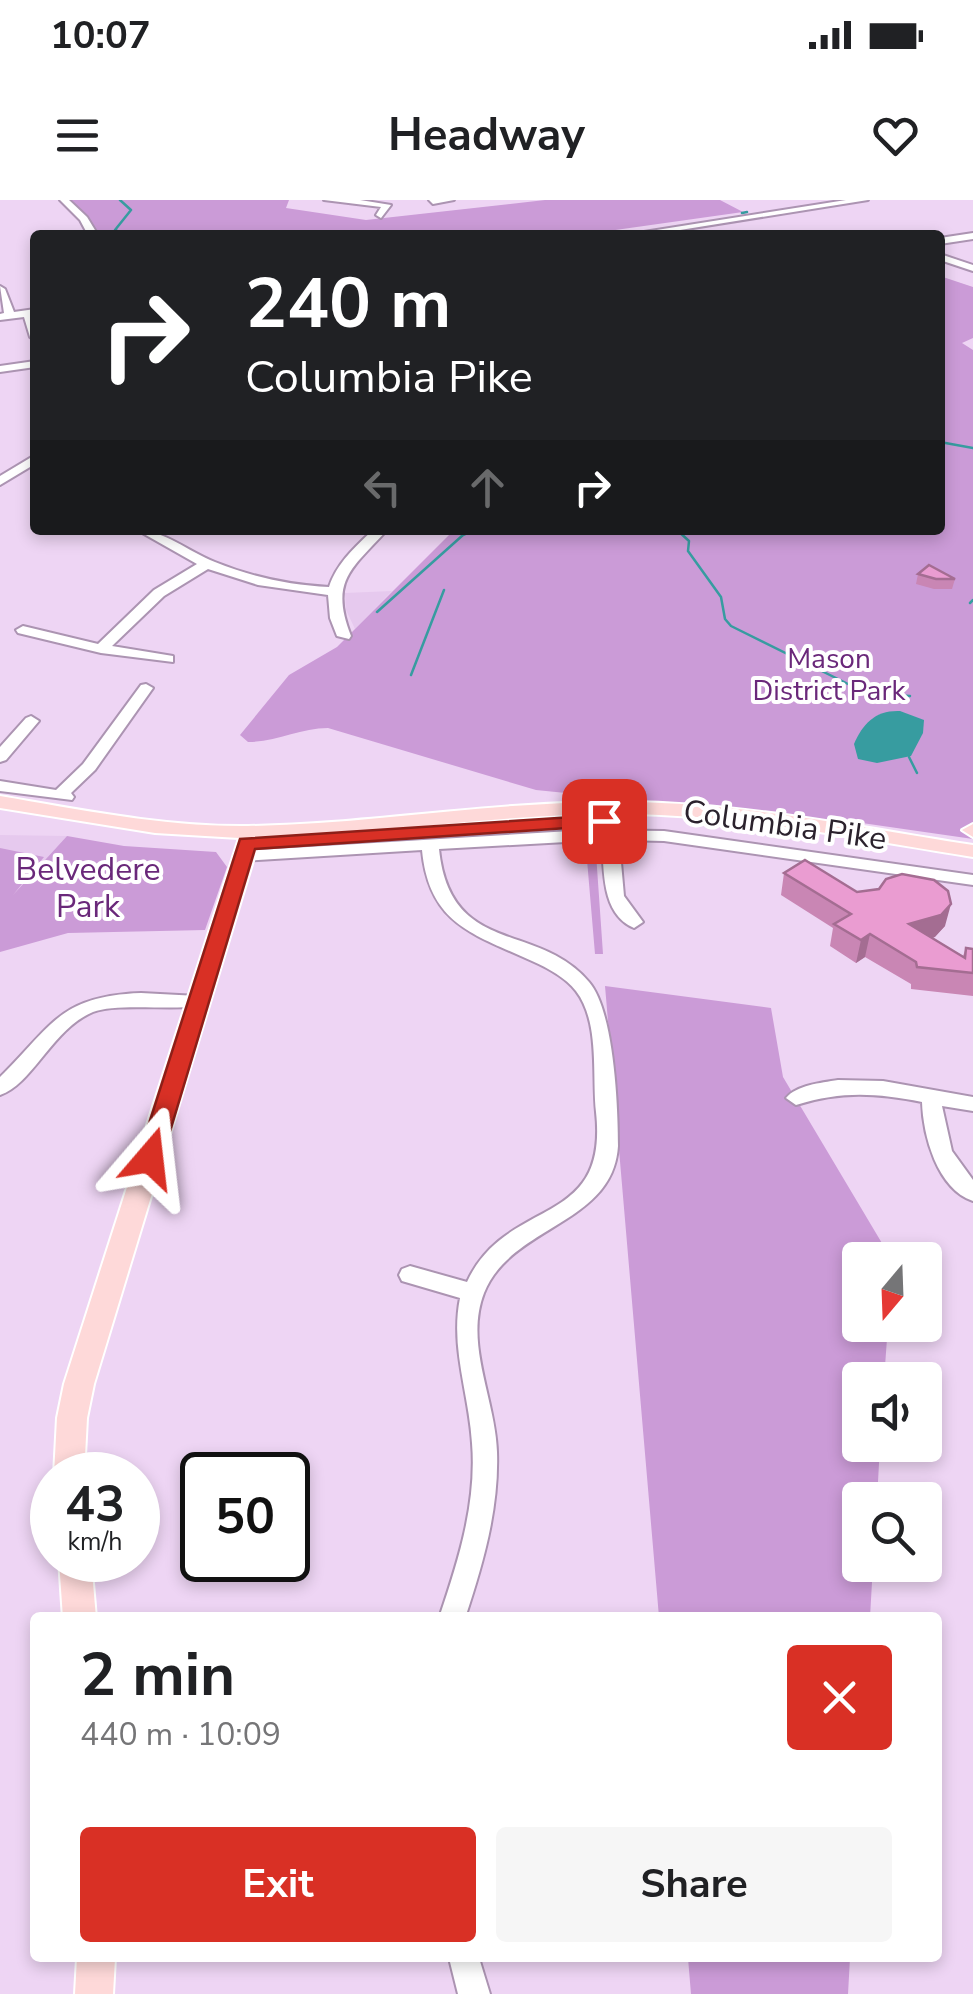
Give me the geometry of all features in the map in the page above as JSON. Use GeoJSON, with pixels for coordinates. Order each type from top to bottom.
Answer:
{"type":"FeatureCollection","features":[{"type":"Feature","properties":{"kind":"main road","name":"Columbia Pike"},"geometry":{"type":"LineString","coordinates":[[0,802],[247,844],[628,808],[756,818],[973,852]]}},
{"type":"Feature","properties":{"kind":"main road","name":"Columbia Pike"},"geometry":{"type":"LineString","coordinates":[[0,816],[150,839],[247,844],[580,821],[648,821],[755,832],[973,866]]}},
{"type":"Feature","properties":{"kind":"main road"},"geometry":{"type":"LineString","coordinates":[[71,1452],[79,1384],[247,844]]}},
{"type":"Feature","properties":{"kind":"main road"},"geometry":{"type":"LineString","coordinates":[[76,1582],[79,1612]]}},
{"type":"Feature","properties":{"kind":"main road"},"geometry":{"type":"LineString","coordinates":[[94,1994],[96,1962]]}},
{"type":"Feature","properties":{"kind":"street"},"geometry":{"type":"LineString","coordinates":[[64,200],[90,230]]}},
{"type":"Feature","properties":{"kind":"street"},"geometry":{"type":"LineString","coordinates":[[328,200],[388,205],[381,215]]}},
{"type":"Feature","properties":{"kind":"street"},"geometry":{"type":"LineString","coordinates":[[433,201],[450,200]]}},
{"type":"Feature","properties":{"kind":"street"},"geometry":{"type":"LineString","coordinates":[[752,209],[773,200]]}},
{"type":"Feature","properties":{"kind":"street"},"geometry":{"type":"LineString","coordinates":[[788,200],[802,200]]}},
{"type":"Feature","properties":{"kind":"street"},"geometry":{"type":"LineString","coordinates":[[662,230],[864,200]]}},
{"type":"Feature","properties":{"kind":"street"},"geometry":{"type":"LineString","coordinates":[[700,224],[705,230]]}},
{"type":"Feature","properties":{"kind":"street"},"geometry":{"type":"LineString","coordinates":[[945,240],[973,236]]}},
{"type":"Feature","properties":{"kind":"street"},"geometry":{"type":"LineString","coordinates":[[945,260],[973,268]]}},
{"type":"Feature","properties":{"kind":"street"},"geometry":{"type":"LineString","coordinates":[[0,289],[5,316],[30,313]]}},
{"type":"Feature","properties":{"kind":"street"},"geometry":{"type":"LineString","coordinates":[[0,369],[30,365]]}},
{"type":"Feature","properties":{"kind":"street"},"geometry":{"type":"LineString","coordinates":[[0,481],[30,462]]}},
{"type":"Feature","properties":{"kind":"street"},"geometry":{"type":"LineString","coordinates":[[16,471],[30,474]]}},
{"type":"Feature","properties":{"kind":"street"},"geometry":{"type":"LineString","coordinates":[[152,535],[207,564],[265,586],[334,592]]}},
{"type":"Feature","properties":{"kind":"street"},"geometry":{"type":"LineString","coordinates":[[344,636],[335,613],[334,592],[344,567],[375,535]]}},
{"type":"Feature","properties":{"kind":"street"},"geometry":{"type":"LineString","coordinates":[[100,649],[158,594],[207,564]]}},
{"type":"Feature","properties":{"kind":"street"},"geometry":{"type":"LineString","coordinates":[[23,630],[100,649],[168,659]]}},
{"type":"Feature","properties":{"kind":"street"},"geometry":{"type":"LineString","coordinates":[[0,786],[62,796],[89,767],[146,688]]}},
{"type":"Feature","properties":{"kind":"street"},"geometry":{"type":"LineString","coordinates":[[0,758],[30,720]]}},
{"type":"Feature","properties":{"kind":"street"},"geometry":{"type":"LineString","coordinates":[[247,844],[430,845],[610,835],[729,843],[973,880]]}},
{"type":"Feature","properties":{"kind":"street"},"geometry":{"type":"LineString","coordinates":[[610,835],[616,897],[634,922]]}},
{"type":"Feature","properties":{"kind":"street"},"geometry":{"type":"LineString","coordinates":[[430,845],[437,889],[451,910],[582,985],[594,1007],[598,1027],[607,1124],[604,1168],[580,1202],[530,1227],[496,1254],[472,1292],[466,1334],[482,1414],[484,1483],[472,1552],[454,1612]]}},
{"type":"Feature","properties":{"kind":"street"},"geometry":{"type":"LineString","coordinates":[[0,1088],[56,1026],[84,1008],[115,1000],[198,1002]]}},
{"type":"Feature","properties":{"kind":"street"},"geometry":{"type":"LineString","coordinates":[[796,1098],[818,1089],[852,1086],[973,1104]]}},
{"type":"Feature","properties":{"kind":"street"},"geometry":{"type":"LineString","coordinates":[[932,1098],[934,1136],[940,1154],[956,1178],[973,1193]]}},
{"type":"Feature","properties":{"kind":"street"},"geometry":{"type":"LineString","coordinates":[[410,1276],[472,1292]]}},
{"type":"Feature","properties":{"kind":"street"},"geometry":{"type":"LineString","coordinates":[[465,1962],[474,1994]]}},
{"type":"Feature","properties":{"kind":"shaded area"},"geometry":{"type":"Polygon","coordinates":[[[392,591],[355,629],[346,610],[345,593],[392,591]]]}},
{"type":"Feature","properties":{"kind":"shaded area"},"geometry":{"type":"Polygon","coordinates":[[[900,711],[924,720],[923,733],[911,756],[877,763],[858,759],[854,744],[866,724],[877,715],[900,711]]]}},
{"type":"Feature","properties":{"kind":"shaded area"},"geometry":{"type":"Polygon","coordinates":[[[0,835],[67,836],[0,909],[0,835]]]}},
{"type":"Feature","properties":{"kind":"green space"},"geometry":{"type":"Polygon","coordinates":[[[71,200],[289,200],[286,208],[366,220],[545,200],[720,200],[743,212],[615,230],[97,230],[71,200]]]}},
{"type":"Feature","properties":{"kind":"green space","name":"Mason District Park"},"geometry":{"type":"Polygon","coordinates":[[[945,278],[973,287],[973,338],[962,343],[973,350],[973,839],[862,823],[536,790],[328,728],[248,742],[240,735],[289,675],[337,647],[449,535],[945,535],[945,278]]]}},
{"type":"Feature","properties":{"kind":"green space","name":"Belvedere Park"},"geometry":{"type":"Polygon","coordinates":[[[67,836],[124,846],[216,852],[227,867],[205,930],[68,933],[0,952],[0,848],[44,857],[13,895],[67,836]]]}},
{"type":"Feature","properties":{"kind":"green space"},"geometry":{"type":"Polygon","coordinates":[[[571,839],[595,839],[603,954],[595,954],[586,848],[571,839]]]}},
{"type":"Feature","properties":{"kind":"green space"},"geometry":{"type":"Polygon","coordinates":[[[605,986],[771,1008],[783,1077],[881,1242],[842,1242],[842,1342],[887,1342],[885,1362],[842,1362],[842,1462],[879,1462],[878,1482],[842,1482],[842,1582],[872,1582],[870,1612],[659,1612],[605,986]]]}},
{"type":"Feature","properties":{"kind":"green space"},"geometry":{"type":"Polygon","coordinates":[[[688,1962],[850,1962],[848,1994],[691,1994],[688,1962]]]}},
{"type":"Feature","properties":{"kind":"building"},"geometry":{"type":"Polygon","coordinates":[[[929,565],[955,579],[918,574],[929,565]]]}},
{"type":"Feature","properties":{"kind":"building"},"geometry":{"type":"Polygon","coordinates":[[[805,860],[857,892],[879,889],[886,879],[902,874],[934,880],[948,891],[951,904],[941,915],[909,924],[965,958],[966,948],[973,949],[973,973],[917,967],[916,962],[870,934],[861,940],[834,924],[851,914],[784,873],[805,860]]]}},
{"type":"Feature","properties":{"kind":"waterway"},"geometry":{"type":"LineString","coordinates":[[115,230],[131,210],[120,200]]}},
{"type":"Feature","properties":{"kind":"waterway"},"geometry":{"type":"LineString","coordinates":[[742,213],[747,212]]}},
{"type":"Feature","properties":{"kind":"waterway"},"geometry":{"type":"LineString","coordinates":[[945,443],[973,448]]}},
{"type":"Feature","properties":{"kind":"waterway"},"geometry":{"type":"LineString","coordinates":[[377,612],[463,535]]}},
{"type":"Feature","properties":{"kind":"waterway"},"geometry":{"type":"LineString","coordinates":[[682,535],[689,541],[688,551],[721,597],[725,619],[731,626],[850,685],[858,693],[910,696]]}},
{"type":"Feature","properties":{"kind":"waterway"},"geometry":{"type":"LineString","coordinates":[[411,675],[444,590]]}},
{"type":"Feature","properties":{"kind":"waterway"},"geometry":{"type":"LineString","coordinates":[[970,603],[973,600]]}},
{"type":"Feature","properties":{"kind":"waterway"},"geometry":{"type":"LineString","coordinates":[[909,757],[917,773]]}},
{"type":"Feature","properties":{"kind":"route"},"geometry":{"type":"LineString","coordinates":[[150,1158],[247,843],[604,821]]}}]}
